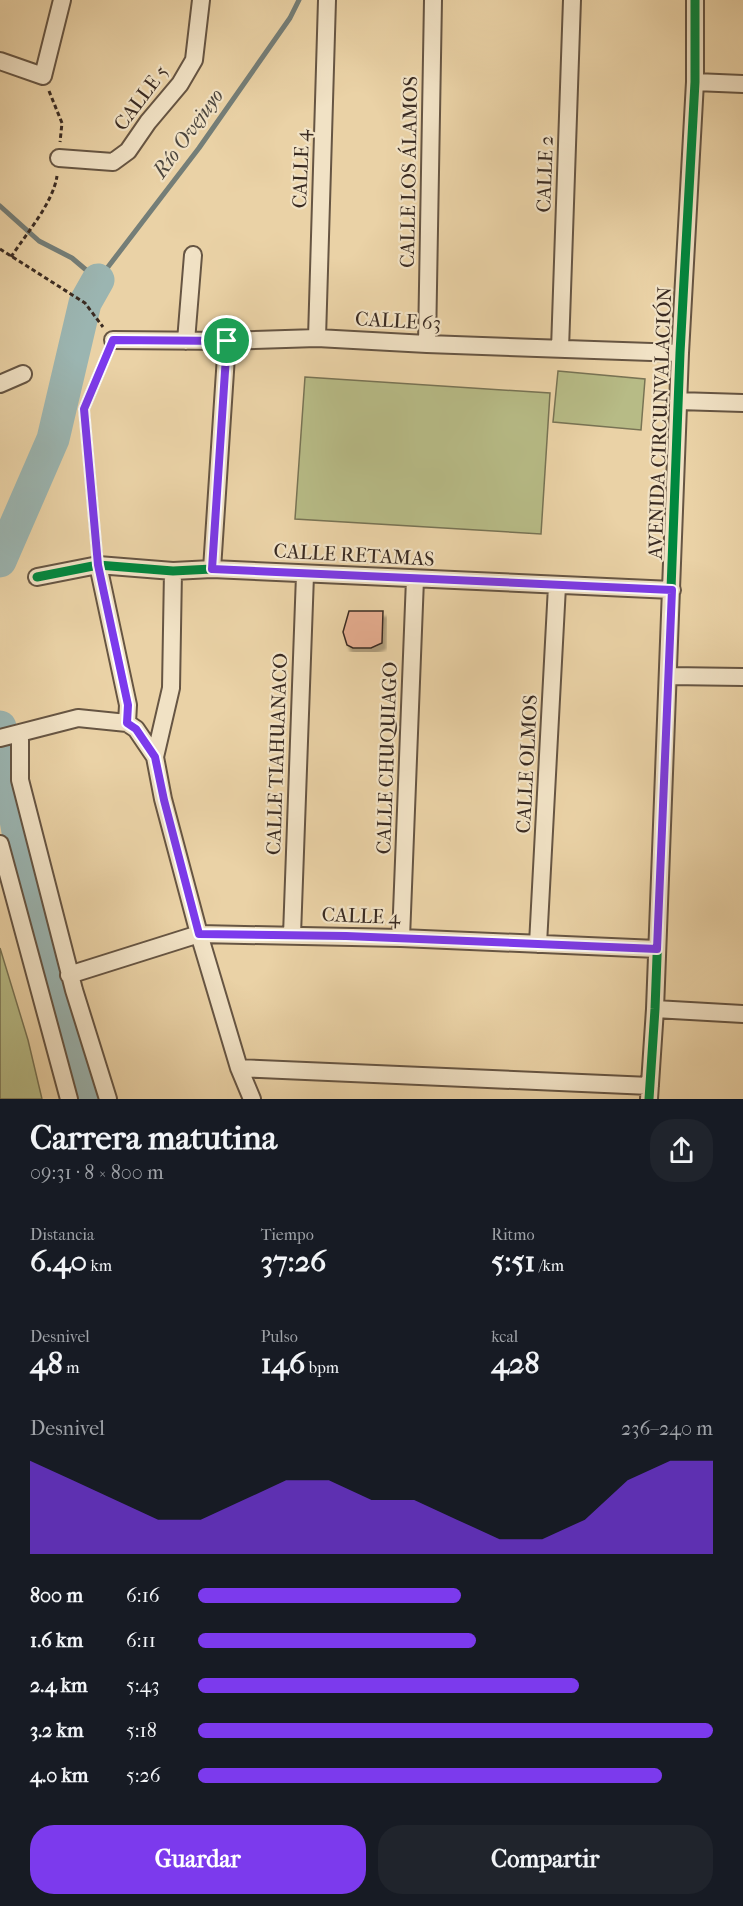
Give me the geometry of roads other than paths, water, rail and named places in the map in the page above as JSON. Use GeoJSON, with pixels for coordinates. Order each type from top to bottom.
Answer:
{"type":"FeatureCollection","features":[{"type":"Feature","properties":{"kind":"street"},"geometry":{"type":"LineString","coordinates":[[0,61],[43,76],[62,0]]}},
{"type":"Feature","properties":{"kind":"street","name":"CALLE 5"},"geometry":{"type":"LineString","coordinates":[[59,158],[113,162],[128,151],[148,122],[180,84],[194,60],[201,0]]}},
{"type":"Feature","properties":{"kind":"street","name":"CALLE 4"},"geometry":{"type":"LineString","coordinates":[[317,338],[327,0]]}},
{"type":"Feature","properties":{"kind":"street","name":"CALLE LOS ÁLAMOS"},"geometry":{"type":"LineString","coordinates":[[427,344],[433,0]]}},
{"type":"Feature","properties":{"kind":"street","name":"CALLE 2"},"geometry":{"type":"LineString","coordinates":[[560,349],[572,0]]}},
{"type":"Feature","properties":{"kind":"street","name":"AVENIDA CIRCUNVALACIÓN"},"geometry":{"type":"LineString","coordinates":[[649,1093],[655,1009],[669,676],[680,353],[695,82],[695,0]]}},
{"type":"Feature","properties":{"kind":"street"},"geometry":{"type":"LineString","coordinates":[[695,82],[743,84]]}},
{"type":"Feature","properties":{"kind":"street"},"geometry":{"type":"LineString","coordinates":[[186,341],[193,255]]}},
{"type":"Feature","properties":{"kind":"street","name":"CALLE 63"},"geometry":{"type":"LineString","coordinates":[[113,340],[227,341],[317,338],[680,353]]}},
{"type":"Feature","properties":{"kind":"street"},"geometry":{"type":"LineString","coordinates":[[212,569],[227,341]]}},
{"type":"Feature","properties":{"kind":"street"},"geometry":{"type":"LineString","coordinates":[[0,384],[23,374]]}},
{"type":"Feature","properties":{"kind":"street"},"geometry":{"type":"LineString","coordinates":[[678,401],[743,403]]}},
{"type":"Feature","properties":{"kind":"street"},"geometry":{"type":"LineString","coordinates":[[98,565],[128,705],[127,723]]}},
{"type":"Feature","properties":{"kind":"street","name":"CALLE RETAMAS"},"geometry":{"type":"LineString","coordinates":[[37,577],[98,565],[173,571],[212,569],[672,590]]}},
{"type":"Feature","properties":{"kind":"street"},"geometry":{"type":"LineString","coordinates":[[155,757],[171,688],[173,571]]}},
{"type":"Feature","properties":{"kind":"street","name":"CALLE TIAHUANACO"},"geometry":{"type":"LineString","coordinates":[[292,935],[305,575]]}},
{"type":"Feature","properties":{"kind":"street","name":"CALLE CHUQUIAGO"},"geometry":{"type":"LineString","coordinates":[[401,938],[415,579]]}},
{"type":"Feature","properties":{"kind":"street","name":"CALLE OLMOS"},"geometry":{"type":"LineString","coordinates":[[538,944],[557,586]]}},
{"type":"Feature","properties":{"kind":"street"},"geometry":{"type":"LineString","coordinates":[[669,676],[743,677]]}},
{"type":"Feature","properties":{"kind":"street"},"geometry":{"type":"LineString","coordinates":[[0,738],[78,718],[127,723],[136,729],[155,757],[199,934],[238,1068],[252,1099]]}},
{"type":"Feature","properties":{"kind":"street"},"geometry":{"type":"LineString","coordinates":[[19,733],[20,780],[69,975],[108,1099]]}},
{"type":"Feature","properties":{"kind":"street"},"geometry":{"type":"LineString","coordinates":[[0,844],[69,1099]]}},
{"type":"Feature","properties":{"kind":"street","name":"CALLE 4"},"geometry":{"type":"LineString","coordinates":[[69,975],[199,934],[401,938],[657,949]]}},
{"type":"Feature","properties":{"kind":"street"},"geometry":{"type":"LineString","coordinates":[[655,1009],[743,1014]]}},
{"type":"Feature","properties":{"kind":"street"},"geometry":{"type":"LineString","coordinates":[[238,1068],[649,1093]]}},
{"type":"Feature","properties":{"kind":"lane"},"geometry":{"type":"LineString","coordinates":[[98,565],[84,409],[113,340]]}},
{"type":"Feature","properties":{"kind":"waterway","name":"Río Ovejuyo"},"geometry":{"type":"LineString","coordinates":[[0,206],[39,241],[72,258],[98,280],[199,148],[290,18],[299,0]]}},
{"type":"Feature","properties":{"kind":"waterway"},"geometry":{"type":"LineString","coordinates":[[0,561],[53,439],[85,303],[98,280]]}},
{"type":"Feature","properties":{"kind":"waterway"},"geometry":{"type":"LineString","coordinates":[[0,727],[26,878],[69,1054],[84,1099]]}}]}
